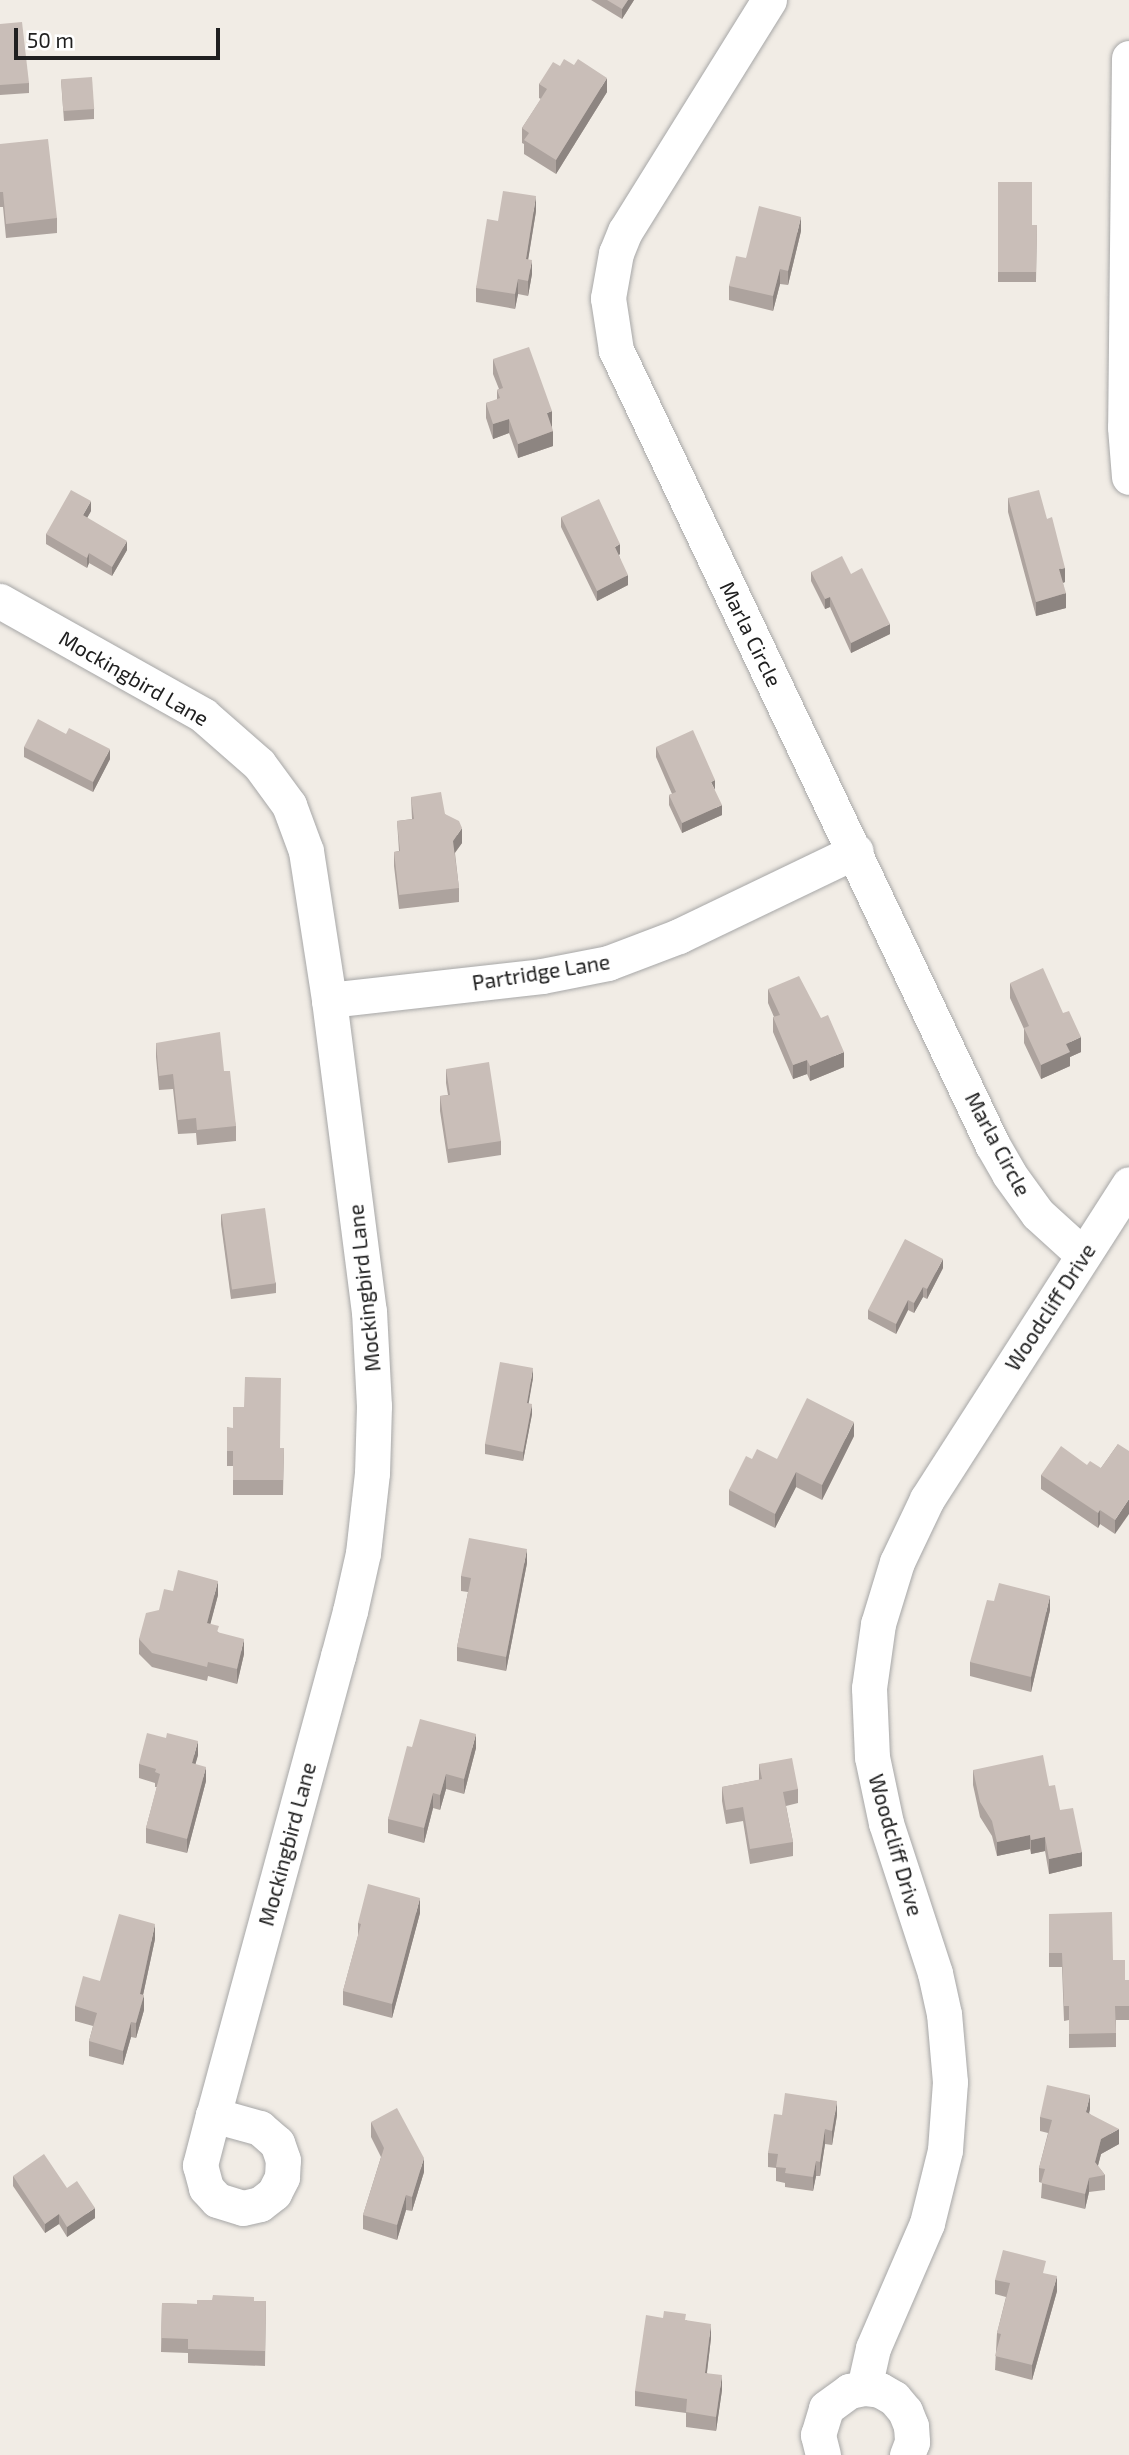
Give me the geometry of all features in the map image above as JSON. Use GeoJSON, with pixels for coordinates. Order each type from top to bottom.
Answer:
{"type":"FeatureCollection","features":[{"type":"Feature","properties":{"kind":"street","name":"Marla Circle"},"geometry":{"type":"LineString","coordinates":[[769,0],[625,231],[610,276],[609,322],[626,376],[1009,1174],[1038,1214],[1083,1255]]}},
{"type":"Feature","properties":{"kind":"street"},"geometry":{"type":"LineString","coordinates":[[1129,58],[1125,427],[1129,477]]}},
{"type":"Feature","properties":{"kind":"street","name":"Mockingbird Lane"},"geometry":{"type":"LineString","coordinates":[[0,601],[203,715],[242,746],[276,784],[289,806],[306,851],[329,1000],[372,1341],[374,1406],[370,1500],[363,1553],[338,1656],[212,2115]]}},
{"type":"Feature","properties":{"kind":"street","name":"Partridge Lane"},"geometry":{"type":"LineString","coordinates":[[329,1000],[542,976],[608,963],[679,936],[856,851]]}},
{"type":"Feature","properties":{"kind":"street","name":"Woodcliff Drive"},"geometry":{"type":"LineString","coordinates":[[864,2388],[873,2348],[927,2222],[944,2150],[950,2082],[944,2014],[935,1973],[886,1824],[872,1757],[869,1688],[878,1624],[897,1562],[928,1499],[1129,1184]]}},
{"type":"Feature","properties":{"kind":"street"},"geometry":{"type":"LineString","coordinates":[[823,2455],[818,2435],[826,2408],[843,2394],[864,2388],[887,2394],[905,2411],[911,2434],[907,2455]]}},
{"type":"Feature","properties":{"kind":"building"},"geometry":{"type":"Polygon","coordinates":[[[607,0],[628,0],[622,9],[607,0]]]}},
{"type":"Feature","properties":{"kind":"building"},"geometry":{"type":"Polygon","coordinates":[[[22,22],[29,83],[0,85],[0,24],[22,22]]]}},
{"type":"Feature","properties":{"kind":"building"},"geometry":{"type":"Polygon","coordinates":[[[564,59],[574,65],[578,59],[607,78],[556,160],[524,140],[529,133],[522,128],[547,89],[539,84],[553,62],[560,66],[564,59]]]}},
{"type":"Feature","properties":{"kind":"building"},"geometry":{"type":"Polygon","coordinates":[[[92,77],[94,109],[63,111],[61,79],[92,77]]]}},
{"type":"Feature","properties":{"kind":"building"},"geometry":{"type":"Polygon","coordinates":[[[48,139],[57,218],[6,224],[3,192],[0,192],[0,144],[48,139]]]}},
{"type":"Feature","properties":{"kind":"building"},"geometry":{"type":"Polygon","coordinates":[[[998,182],[1032,182],[1032,225],[1037,225],[1036,272],[998,272],[998,182]]]}},
{"type":"Feature","properties":{"kind":"building"},"geometry":{"type":"Polygon","coordinates":[[[503,191],[536,196],[526,259],[532,260],[528,281],[518,279],[515,294],[476,288],[487,219],[498,221],[503,191]]]}},
{"type":"Feature","properties":{"kind":"building"},"geometry":{"type":"Polygon","coordinates":[[[759,206],[801,217],[788,271],[780,269],[773,296],[729,286],[736,256],[746,258],[759,206]]]}},
{"type":"Feature","properties":{"kind":"building"},"geometry":{"type":"Polygon","coordinates":[[[529,347],[552,411],[547,413],[553,431],[518,444],[509,419],[493,424],[486,403],[500,398],[497,390],[503,388],[493,359],[529,347]]]}},
{"type":"Feature","properties":{"kind":"building"},"geometry":{"type":"Polygon","coordinates":[[[71,490],[91,501],[83,515],[127,541],[112,567],[89,553],[87,558],[46,534],[71,490]]]}},
{"type":"Feature","properties":{"kind":"building"},"geometry":{"type":"Polygon","coordinates":[[[1039,490],[1047,519],[1052,517],[1065,568],[1059,569],[1066,593],[1036,602],[1008,498],[1039,490]]]}},
{"type":"Feature","properties":{"kind":"building"},"geometry":{"type":"Polygon","coordinates":[[[599,499],[620,544],[615,547],[628,575],[597,591],[561,517],[599,499]]]}},
{"type":"Feature","properties":{"kind":"building"},"geometry":{"type":"Polygon","coordinates":[[[842,556],[851,574],[862,568],[890,624],[851,643],[830,597],[825,599],[811,572],[842,556]]]}},
{"type":"Feature","properties":{"kind":"building"},"geometry":{"type":"Polygon","coordinates":[[[38,719],[66,734],[69,728],[110,749],[93,782],[24,747],[38,719]]]}},
{"type":"Feature","properties":{"kind":"building"},"geometry":{"type":"Polygon","coordinates":[[[693,730],[715,780],[711,782],[722,805],[682,823],[669,795],[676,792],[656,747],[693,730]]]}},
{"type":"Feature","properties":{"kind":"building"},"geometry":{"type":"Polygon","coordinates":[[[441,792],[445,814],[459,821],[462,828],[453,841],[459,888],[399,895],[394,852],[400,851],[397,821],[414,819],[411,797],[441,792]]]}},
{"type":"Feature","properties":{"kind":"building"},"geometry":{"type":"Polygon","coordinates":[[[1043,968],[1063,1013],[1069,1011],[1081,1037],[1066,1044],[1070,1052],[1041,1065],[1024,1028],[1029,1026],[1010,983],[1043,968]]]}},
{"type":"Feature","properties":{"kind":"building"},"geometry":{"type":"Polygon","coordinates":[[[799,976],[821,1018],[828,1015],[844,1052],[810,1066],[807,1060],[793,1065],[773,1017],[780,1015],[768,989],[799,976]]]}},
{"type":"Feature","properties":{"kind":"building"},"geometry":{"type":"Polygon","coordinates":[[[220,1032],[224,1071],[230,1071],[236,1126],[197,1130],[196,1118],[178,1120],[173,1074],[159,1076],[156,1043],[220,1032]]]}},
{"type":"Feature","properties":{"kind":"building"},"geometry":{"type":"Polygon","coordinates":[[[489,1062],[501,1141],[448,1149],[440,1096],[450,1095],[446,1069],[489,1062]]]}},
{"type":"Feature","properties":{"kind":"building"},"geometry":{"type":"Polygon","coordinates":[[[265,1208],[276,1283],[232,1289],[221,1214],[265,1208]]]}},
{"type":"Feature","properties":{"kind":"building"},"geometry":{"type":"Polygon","coordinates":[[[905,1239],[943,1259],[927,1289],[923,1287],[914,1303],[908,1300],[896,1324],[868,1310],[905,1239]]]}},
{"type":"Feature","properties":{"kind":"building"},"geometry":{"type":"Polygon","coordinates":[[[500,1362],[533,1368],[527,1403],[532,1404],[523,1452],[485,1444],[500,1362]]]}},
{"type":"Feature","properties":{"kind":"building"},"geometry":{"type":"Polygon","coordinates":[[[245,1377],[281,1378],[280,1448],[284,1448],[283,1480],[233,1480],[233,1451],[227,1451],[227,1427],[233,1428],[233,1407],[244,1407],[245,1377]]]}},
{"type":"Feature","properties":{"kind":"building"},"geometry":{"type":"Polygon","coordinates":[[[807,1398],[854,1422],[822,1485],[796,1472],[775,1514],[729,1490],[746,1456],[752,1459],[757,1449],[777,1459],[807,1398]]]}},
{"type":"Feature","properties":{"kind":"building"},"geometry":{"type":"Polygon","coordinates":[[[1118,1444],[1129,1451],[1129,1499],[1115,1520],[1100,1510],[1098,1513],[1041,1475],[1061,1446],[1087,1465],[1090,1461],[1101,1468],[1118,1444]]]}},
{"type":"Feature","properties":{"kind":"building"},"geometry":{"type":"Polygon","coordinates":[[[469,1538],[527,1549],[506,1657],[457,1647],[471,1578],[461,1576],[469,1538]]]}},
{"type":"Feature","properties":{"kind":"building"},"geometry":{"type":"Polygon","coordinates":[[[178,1570],[218,1581],[207,1623],[219,1626],[217,1632],[244,1639],[237,1669],[208,1662],[207,1667],[152,1653],[139,1639],[146,1613],[159,1610],[164,1589],[173,1591],[178,1570]]]}},
{"type":"Feature","properties":{"kind":"building"},"geometry":{"type":"Polygon","coordinates":[[[999,1583],[1050,1596],[1031,1677],[970,1662],[987,1600],[994,1601],[999,1583]]]}},
{"type":"Feature","properties":{"kind":"building"},"geometry":{"type":"Polygon","coordinates":[[[420,1719],[476,1734],[464,1779],[446,1774],[440,1795],[433,1793],[424,1828],[388,1819],[407,1746],[412,1747],[420,1719]]]}},
{"type":"Feature","properties":{"kind":"building"},"geometry":{"type":"Polygon","coordinates":[[[147,1733],[166,1738],[167,1733],[198,1741],[192,1763],[206,1767],[187,1839],[146,1828],[160,1774],[155,1772],[156,1769],[139,1764],[147,1733]]]}},
{"type":"Feature","properties":{"kind":"building"},"geometry":{"type":"Polygon","coordinates":[[[1043,1755],[1049,1786],[1055,1785],[1060,1810],[1073,1808],[1082,1852],[1049,1859],[1045,1837],[1031,1840],[1030,1835],[997,1842],[992,1821],[980,1802],[973,1770],[1043,1755]]]}},
{"type":"Feature","properties":{"kind":"building"},"geometry":{"type":"Polygon","coordinates":[[[792,1758],[798,1789],[783,1792],[793,1842],[750,1849],[743,1807],[726,1810],[722,1787],[762,1779],[759,1764],[792,1758]]]}},
{"type":"Feature","properties":{"kind":"building"},"geometry":{"type":"Polygon","coordinates":[[[368,1884],[420,1898],[392,2004],[343,1991],[361,1924],[358,1923],[368,1884]]]}},
{"type":"Feature","properties":{"kind":"building"},"geometry":{"type":"Polygon","coordinates":[[[1112,1912],[1113,1960],[1125,1960],[1125,1980],[1129,1980],[1129,2006],[1115,2006],[1116,2033],[1069,2034],[1069,2006],[1064,2006],[1062,1953],[1049,1953],[1049,1914],[1112,1912]]]}},
{"type":"Feature","properties":{"kind":"building"},"geometry":{"type":"Polygon","coordinates":[[[119,1914],[155,1924],[140,1994],[144,1995],[136,2023],[131,2022],[123,2051],[89,2041],[97,2013],[75,2006],[83,1976],[100,1981],[119,1914]]]}},
{"type":"Feature","properties":{"kind":"building"},"geometry":{"type":"Polygon","coordinates":[[[1047,2085],[1090,2095],[1086,2112],[1119,2129],[1101,2139],[1095,2162],[1105,2175],[1089,2178],[1085,2194],[1041,2183],[1045,2169],[1039,2168],[1052,2120],[1040,2117],[1047,2085]]]}},
{"type":"Feature","properties":{"kind":"building"},"geometry":{"type":"Polygon","coordinates":[[[785,2093],[837,2101],[832,2131],[825,2129],[820,2162],[816,2161],[813,2177],[785,2173],[786,2168],[776,2167],[778,2154],[768,2153],[774,2114],[782,2115],[785,2093]]]}},
{"type":"Feature","properties":{"kind":"building"},"geometry":{"type":"Polygon","coordinates":[[[397,2108],[424,2158],[412,2197],[406,2195],[397,2225],[363,2215],[384,2148],[371,2122],[397,2108]]]}},
{"type":"Feature","properties":{"kind":"building"},"geometry":{"type":"Polygon","coordinates":[[[44,2154],[67,2188],[77,2181],[95,2208],[67,2227],[59,2214],[45,2224],[13,2176],[44,2154]]]}},
{"type":"Feature","properties":{"kind":"building"},"geometry":{"type":"Polygon","coordinates":[[[1003,2250],[1046,2261],[1043,2273],[1057,2276],[1032,2365],[995,2356],[1001,2334],[997,2333],[1010,2283],[995,2280],[1003,2250]]]}},
{"type":"Feature","properties":{"kind":"building"},"geometry":{"type":"Polygon","coordinates":[[[213,2295],[254,2297],[254,2301],[266,2301],[265,2351],[188,2349],[188,2339],[161,2338],[162,2303],[197,2304],[197,2300],[212,2300],[213,2295]]]}},
{"type":"Feature","properties":{"kind":"building"},"geometry":{"type":"Polygon","coordinates":[[[664,2311],[686,2314],[685,2320],[711,2324],[705,2373],[722,2375],[716,2417],[686,2412],[687,2399],[635,2391],[646,2315],[663,2318],[664,2311]]]}}]}
